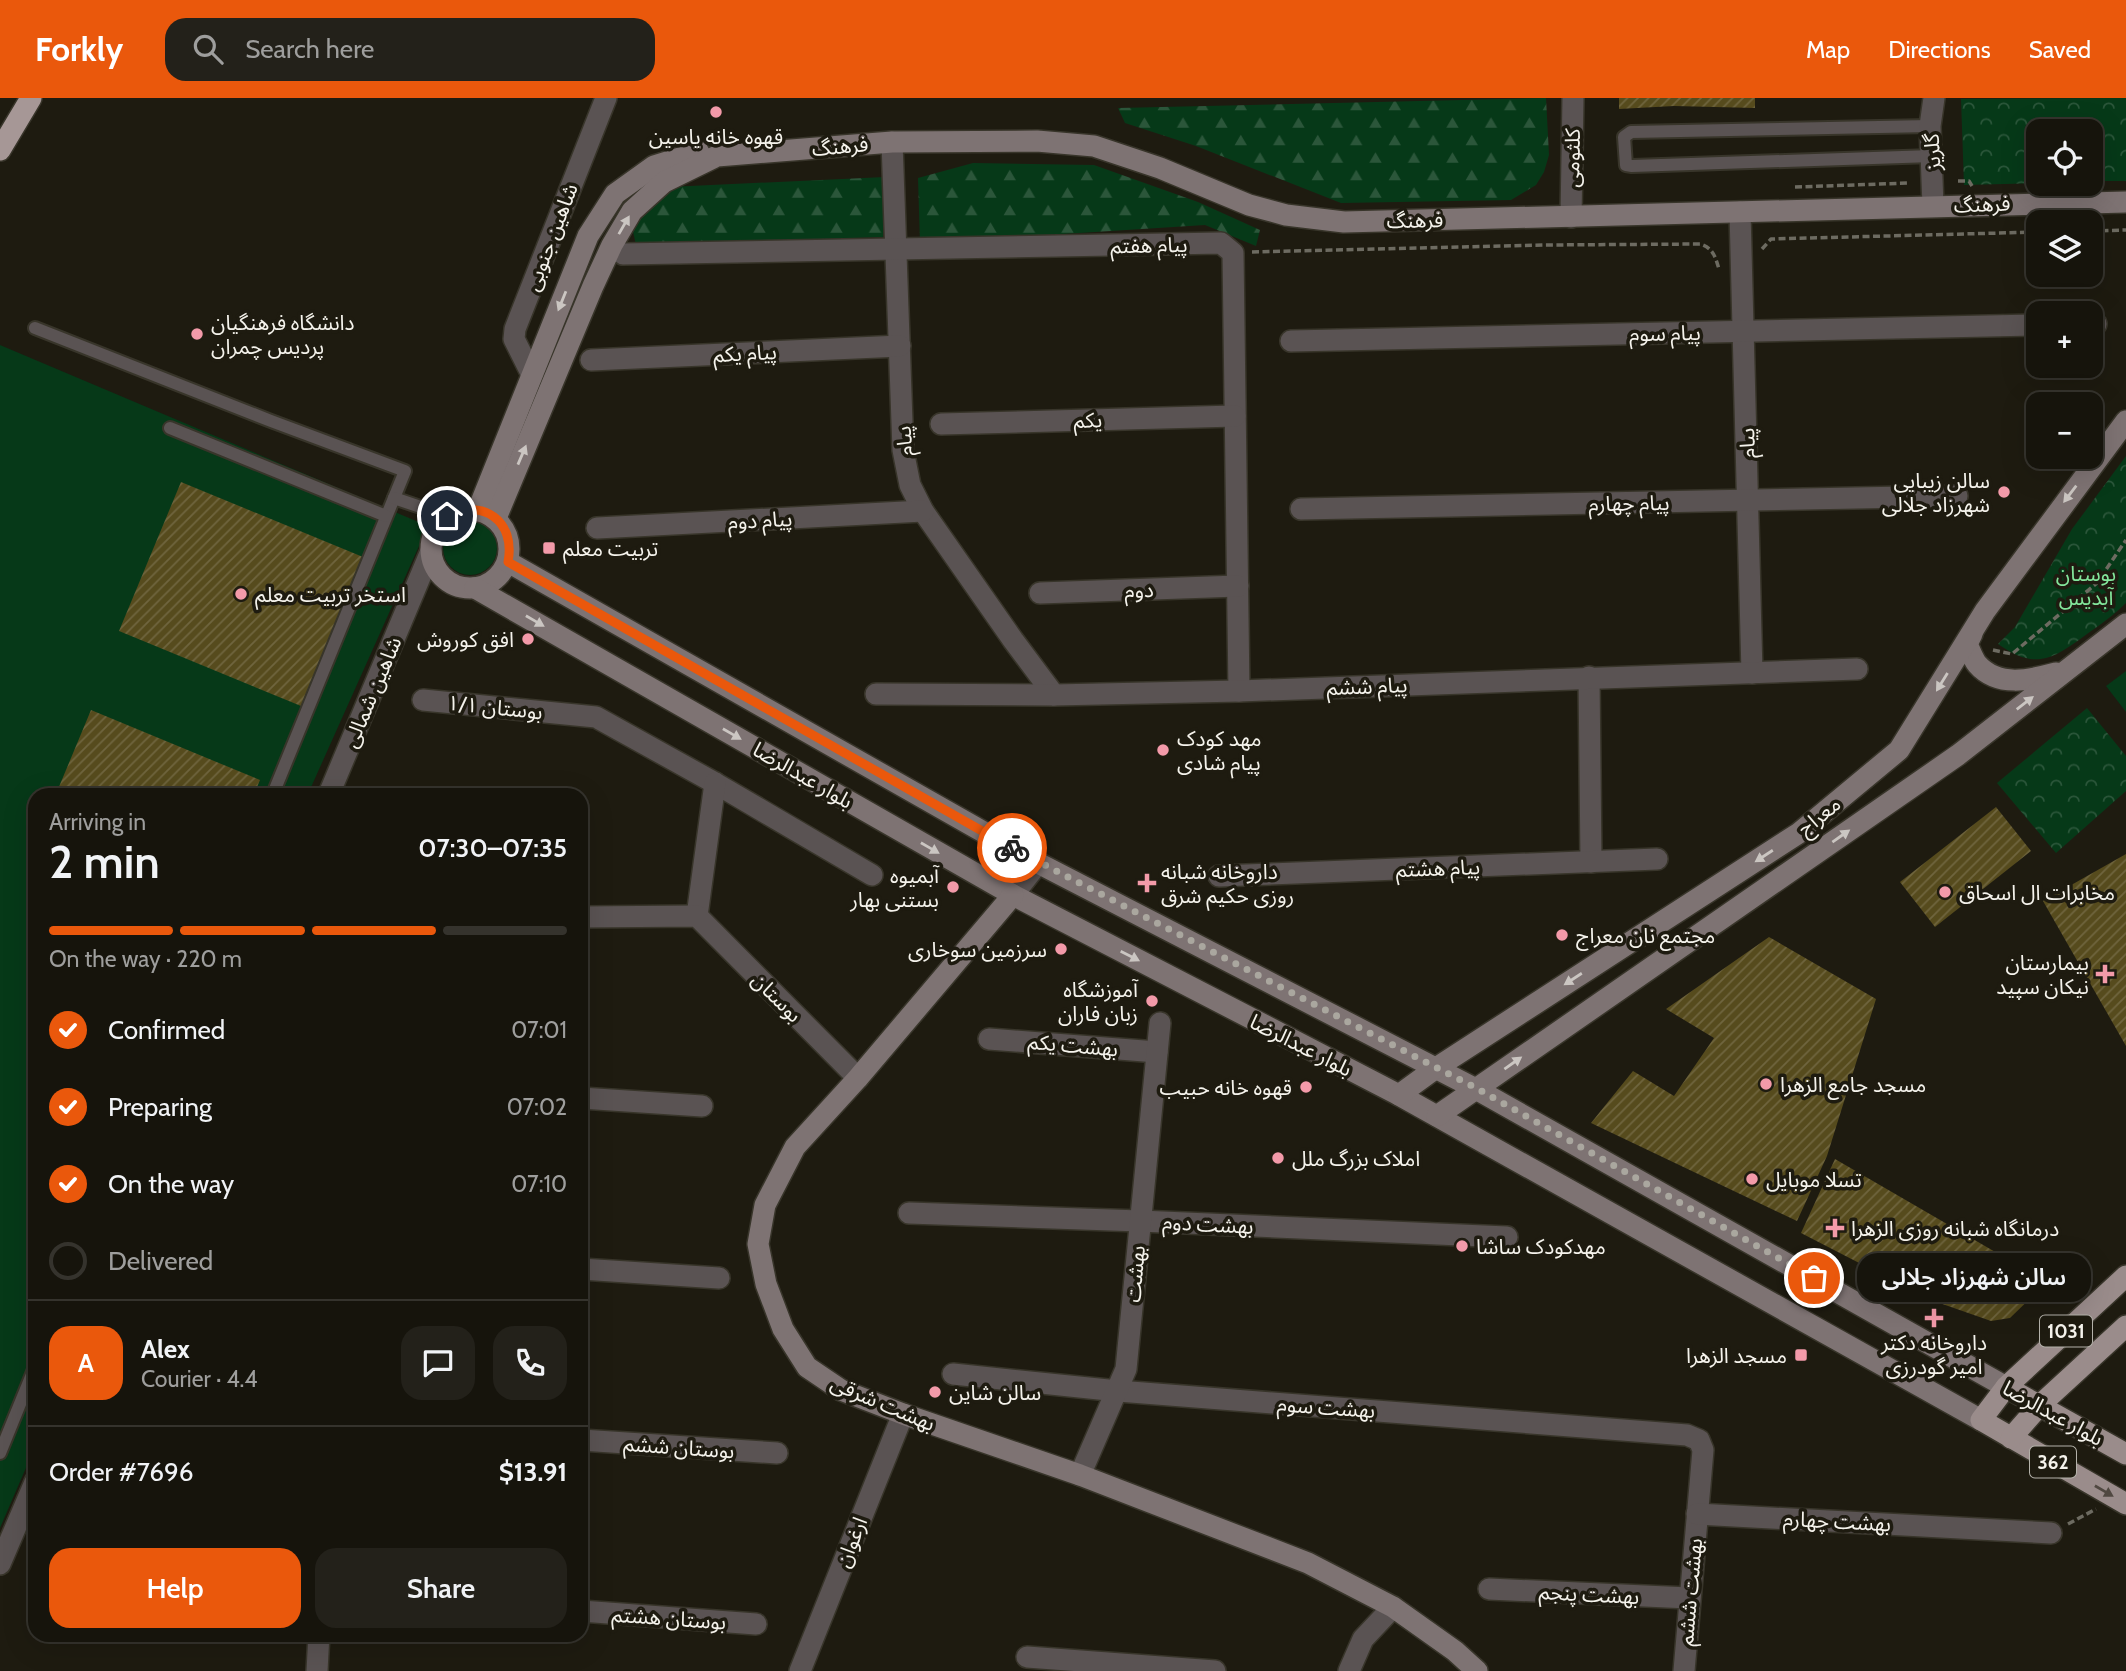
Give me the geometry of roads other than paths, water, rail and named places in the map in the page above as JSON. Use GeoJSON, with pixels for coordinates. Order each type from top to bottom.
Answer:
{"type":"FeatureCollection","features":[{"type":"Feature","properties":{"kind":"highway"},"geometry":{"type":"LineString","coordinates":[[0,150],[31,98]]}},
{"type":"Feature","properties":{"kind":"main road","name":"فرهنگ"},"geometry":{"type":"LineString","coordinates":[[487,514],[532,375],[588,236],[615,194],[654,166],[708,154],[892,142],[1037,141],[1094,146],[1160,168],[1249,205],[1286,215],[1332,221],[1571,218],[2126,202]]}},
{"type":"Feature","properties":{"kind":"main road","name":"فرهنگ"},"geometry":{"type":"LineString","coordinates":[[487,514],[612,245],[632,211],[664,182],[708,154]]}},
{"type":"Feature","properties":{"kind":"main road","name":"معراج"},"geometry":{"type":"LineString","coordinates":[[1399,1096],[1436,1068],[1800,833],[1899,750],[1985,611],[2126,421]]}},
{"type":"Feature","properties":{"kind":"main road"},"geometry":{"type":"LineString","coordinates":[[467,509],[487,514],[504,527],[509,538],[508,562],[495,579],[475,588],[450,583],[440,575],[430,551],[438,526],[447,516],[467,509]]}},
{"type":"Feature","properties":{"kind":"main road","name":"بلوار عبدالرضا"},"geometry":{"type":"LineString","coordinates":[[508,562],[1038,863],[1476,1088],[2126,1454]]}},
{"type":"Feature","properties":{"kind":"main road","name":"بلوار عبدالرضا"},"geometry":{"type":"LineString","coordinates":[[475,588],[1013,895],[1437,1116],[2121,1501]]}},
{"type":"Feature","properties":{"kind":"main road"},"geometry":{"type":"LineString","coordinates":[[1985,611],[1967,644],[1978,664],[1998,678],[2025,682],[2067,670]]}},
{"type":"Feature","properties":{"kind":"main road","name":"معراج"},"geometry":{"type":"LineString","coordinates":[[1437,1116],[1958,755],[2126,625]]}},
{"type":"Feature","properties":{"kind":"main road","name":"بهشت شرقی"},"geometry":{"type":"LineString","coordinates":[[1013,895],[858,1078],[795,1147],[765,1205],[758,1244],[766,1284],[783,1329],[807,1367],[841,1390],[902,1414],[1080,1475],[1308,1563],[1393,1607],[1455,1651],[1477,1671]]}},
{"type":"Feature","properties":{"kind":"main road","name":"1031"},"geometry":{"type":"LineString","coordinates":[[1981,1420],[2006,1387],[2126,1276]]}},
{"type":"Feature","properties":{"kind":"main road","name":"1031"},"geometry":{"type":"LineString","coordinates":[[2011,1438],[2040,1405],[2126,1326]]}},
{"type":"Feature","properties":{"kind":"main road"},"geometry":{"type":"LineString","coordinates":[[2047,1349],[2073,1374]]}},
{"type":"Feature","properties":{"kind":"street","name":"شاهین جنوبی"},"geometry":{"type":"LineString","coordinates":[[532,375],[514,339],[515,329],[606,98]]}},
{"type":"Feature","properties":{"kind":"street","name":"کلثومی"},"geometry":{"type":"LineString","coordinates":[[1571,218],[1573,98]]}},
{"type":"Feature","properties":{"kind":"street","name":"گلریز"},"geometry":{"type":"LineString","coordinates":[[1933,206],[1930,126],[1934,98]]}},
{"type":"Feature","properties":{"kind":"street","name":"پیام"},"geometry":{"type":"LineString","coordinates":[[892,142],[903,450],[910,485],[923,511],[1054,695]]}},
{"type":"Feature","properties":{"kind":"street","name":"پیام"},"geometry":{"type":"LineString","coordinates":[[1740,212],[1752,673]]}},
{"type":"Feature","properties":{"kind":"street","name":"پیام هفتم"},"geometry":{"type":"LineString","coordinates":[[623,254],[1221,243],[1233,253],[1235,416]]}},
{"type":"Feature","properties":{"kind":"street","name":"پیام سوم"},"geometry":{"type":"LineString","coordinates":[[1291,341],[2026,325]]}},
{"type":"Feature","properties":{"kind":"street","name":"پیام یکم"},"geometry":{"type":"LineString","coordinates":[[591,360],[900,346]]}},
{"type":"Feature","properties":{"kind":"street","name":"یکم"},"geometry":{"type":"LineString","coordinates":[[941,424],[1235,416]]}},
{"type":"Feature","properties":{"kind":"street"},"geometry":{"type":"LineString","coordinates":[[1235,416],[1239,691]]}},
{"type":"Feature","properties":{"kind":"street","name":"پیام چهارم"},"geometry":{"type":"LineString","coordinates":[[1301,509],[1957,496]]}},
{"type":"Feature","properties":{"kind":"street","name":"پیام دوم"},"geometry":{"type":"LineString","coordinates":[[597,528],[923,511]]}},
{"type":"Feature","properties":{"kind":"street","name":"شاهین شمالی"},"geometry":{"type":"LineString","coordinates":[[331,788],[430,551]]}},
{"type":"Feature","properties":{"kind":"street","name":"دوم"},"geometry":{"type":"LineString","coordinates":[[1040,593],[1238,586]]}},
{"type":"Feature","properties":{"kind":"street","name":"پیام ششم"},"geometry":{"type":"LineString","coordinates":[[876,694],[1054,695],[1239,691],[1857,669]]}},
{"type":"Feature","properties":{"kind":"street"},"geometry":{"type":"LineString","coordinates":[[1588,677],[1591,862]]}},
{"type":"Feature","properties":{"kind":"street","name":"بوستان ۱/۱"},"geometry":{"type":"LineString","coordinates":[[424,700],[596,717],[715,783],[872,876]]}},
{"type":"Feature","properties":{"kind":"street"},"geometry":{"type":"LineString","coordinates":[[588,918],[697,916],[715,783]]}},
{"type":"Feature","properties":{"kind":"street","name":"پیام هشتم"},"geometry":{"type":"LineString","coordinates":[[1219,876],[1657,859]]}},
{"type":"Feature","properties":{"kind":"street"},"geometry":{"type":"LineString","coordinates":[[1013,895],[1038,863]]}},
{"type":"Feature","properties":{"kind":"street","name":"بوستان"},"geometry":{"type":"LineString","coordinates":[[697,916],[858,1078]]}},
{"type":"Feature","properties":{"kind":"street","name":"بهشت"},"geometry":{"type":"LineString","coordinates":[[1080,1475],[1126,1369],[1160,1023]]}},
{"type":"Feature","properties":{"kind":"street","name":"بهشت یکم"},"geometry":{"type":"LineString","coordinates":[[989,1039],[1157,1052]]}},
{"type":"Feature","properties":{"kind":"street"},"geometry":{"type":"LineString","coordinates":[[588,1098],[702,1106]]}},
{"type":"Feature","properties":{"kind":"street","name":"بهشت دوم"},"geometry":{"type":"LineString","coordinates":[[909,1213],[1507,1237]]}},
{"type":"Feature","properties":{"kind":"street"},"geometry":{"type":"LineString","coordinates":[[588,1269],[719,1278]]}},
{"type":"Feature","properties":{"kind":"street","name":"بهشت سوم"},"geometry":{"type":"LineString","coordinates":[[953,1374],[1118,1391],[1688,1435],[1699,1440],[1703,1450],[1697,1514]]}},
{"type":"Feature","properties":{"kind":"street","name":"ارغوان"},"geometry":{"type":"LineString","coordinates":[[800,1671],[902,1414]]}},
{"type":"Feature","properties":{"kind":"street","name":"بوستان ششم"},"geometry":{"type":"LineString","coordinates":[[588,1440],[777,1453]]}},
{"type":"Feature","properties":{"kind":"street"},"geometry":{"type":"LineString","coordinates":[[0,1564],[28,1498]]}},
{"type":"Feature","properties":{"kind":"street","name":"بهشت چهارم"},"geometry":{"type":"LineString","coordinates":[[1697,1514],[2051,1533]]}},
{"type":"Feature","properties":{"kind":"street","name":"بهشت ششم"},"geometry":{"type":"LineString","coordinates":[[1684,1671],[1697,1514]]}},
{"type":"Feature","properties":{"kind":"street","name":"بهشت پنجم"},"geometry":{"type":"LineString","coordinates":[[1489,1589],[1689,1598]]}},
{"type":"Feature","properties":{"kind":"street"},"geometry":{"type":"LineString","coordinates":[[1349,1671],[1363,1639],[1393,1607]]}},
{"type":"Feature","properties":{"kind":"street","name":"بوستان هشتم"},"geometry":{"type":"LineString","coordinates":[[588,1612],[756,1624]]}},
{"type":"Feature","properties":{"kind":"street"},"geometry":{"type":"LineString","coordinates":[[317,1671],[319,1642]]}},
{"type":"Feature","properties":{"kind":"street"},"geometry":{"type":"LineString","coordinates":[[1027,1657],[1215,1671]]}},
{"type":"Feature","properties":{"kind":"lane"},"geometry":{"type":"LineString","coordinates":[[1930,126],[1632,132],[1624,136],[1625,161],[1626,165],[1632,166],[1932,156]]}},
{"type":"Feature","properties":{"kind":"lane"},"geometry":{"type":"LineString","coordinates":[[35,328],[405,471],[275,788]]}},
{"type":"Feature","properties":{"kind":"lane"},"geometry":{"type":"LineString","coordinates":[[170,428],[386,516]]}},
{"type":"Feature","properties":{"kind":"lane"},"geometry":{"type":"LineString","coordinates":[[394,498],[447,516]]}},
{"type":"Feature","properties":{"kind":"lane"},"geometry":{"type":"LineString","coordinates":[[0,1453],[28,1384]]}},
{"type":"Feature","properties":{"kind":"place","name":"قهوه خانه یاسین"},"geometry":{"type":"Point","coordinates":[716,112]}},
{"type":"Feature","properties":{"kind":"place","name":"دانشگاه فرهنگیان پردیس چمران"},"geometry":{"type":"Point","coordinates":[197,334]}},
{"type":"Feature","properties":{"kind":"place","name":"سالن زيبايي شهرزاد جلالى"},"geometry":{"type":"Point","coordinates":[2004,492]}},
{"type":"Feature","properties":{"kind":"place","name":"تربیت معلم"},"geometry":{"type":"Point","coordinates":[549,548]}},
{"type":"Feature","properties":{"kind":"place","name":"استخر تربیت معلم"},"geometry":{"type":"Point","coordinates":[241,594]}},
{"type":"Feature","properties":{"kind":"place","name":"افق کوروش"},"geometry":{"type":"Point","coordinates":[528,639]}},
{"type":"Feature","properties":{"kind":"place","name":"مهد کودک پیام شادی"},"geometry":{"type":"Point","coordinates":[1163,750]}},
{"type":"Feature","properties":{"kind":"place","name":"داروخانه شبانه روزی حکیم شرق"},"geometry":{"type":"Point","coordinates":[1147,883]}},
{"type":"Feature","properties":{"kind":"place","name":"آبمیوه بستنی بهار"},"geometry":{"type":"Point","coordinates":[953,887]}},
{"type":"Feature","properties":{"kind":"place","name":"مخابرات ال اسحاق"},"geometry":{"type":"Point","coordinates":[1945,892]}},
{"type":"Feature","properties":{"kind":"place","name":"مجتمع نان معراج"},"geometry":{"type":"Point","coordinates":[1562,935]}},
{"type":"Feature","properties":{"kind":"place","name":"سرزمین سوخاری"},"geometry":{"type":"Point","coordinates":[1061,949]}},
{"type":"Feature","properties":{"kind":"place","name":"بیمارستان نیکان سپید"},"geometry":{"type":"Point","coordinates":[2105,974]}},
{"type":"Feature","properties":{"kind":"place","name":"آموزشگاه زبان فاران"},"geometry":{"type":"Point","coordinates":[1152,1001]}},
{"type":"Feature","properties":{"kind":"place","name":"مسجد جامع الزهرا"},"geometry":{"type":"Point","coordinates":[1766,1084]}},
{"type":"Feature","properties":{"kind":"place","name":"قهوه خانه حبیب"},"geometry":{"type":"Point","coordinates":[1306,1087]}},
{"type":"Feature","properties":{"kind":"place","name":"املاک بزرگ ملل"},"geometry":{"type":"Point","coordinates":[1278,1158]}},
{"type":"Feature","properties":{"kind":"place","name":"تسلا موبایل"},"geometry":{"type":"Point","coordinates":[1752,1179]}},
{"type":"Feature","properties":{"kind":"place","name":"درمانگاه شبانه روزی الزهرا"},"geometry":{"type":"Point","coordinates":[1835,1228]}},
{"type":"Feature","properties":{"kind":"place","name":"مهدکودک ساشا"},"geometry":{"type":"Point","coordinates":[1462,1246]}},
{"type":"Feature","properties":{"kind":"place","name":"سالن شهرزاد جلالی"},"geometry":{"type":"Point","coordinates":[1814,1278]}},
{"type":"Feature","properties":{"kind":"place","name":"داروخانه دکتر امیر گودرزی"},"geometry":{"type":"Point","coordinates":[1934,1318]}},
{"type":"Feature","properties":{"kind":"place","name":"مسجد الزهرا"},"geometry":{"type":"Point","coordinates":[1801,1355]}},
{"type":"Feature","properties":{"kind":"place","name":"سالن شاین"},"geometry":{"type":"Point","coordinates":[935,1392]}},
{"type":"Feature","properties":{"kind":"park label","name":"بوستان آبدیس"},"geometry":{"type":"Point","coordinates":[2086,585]}}]}
